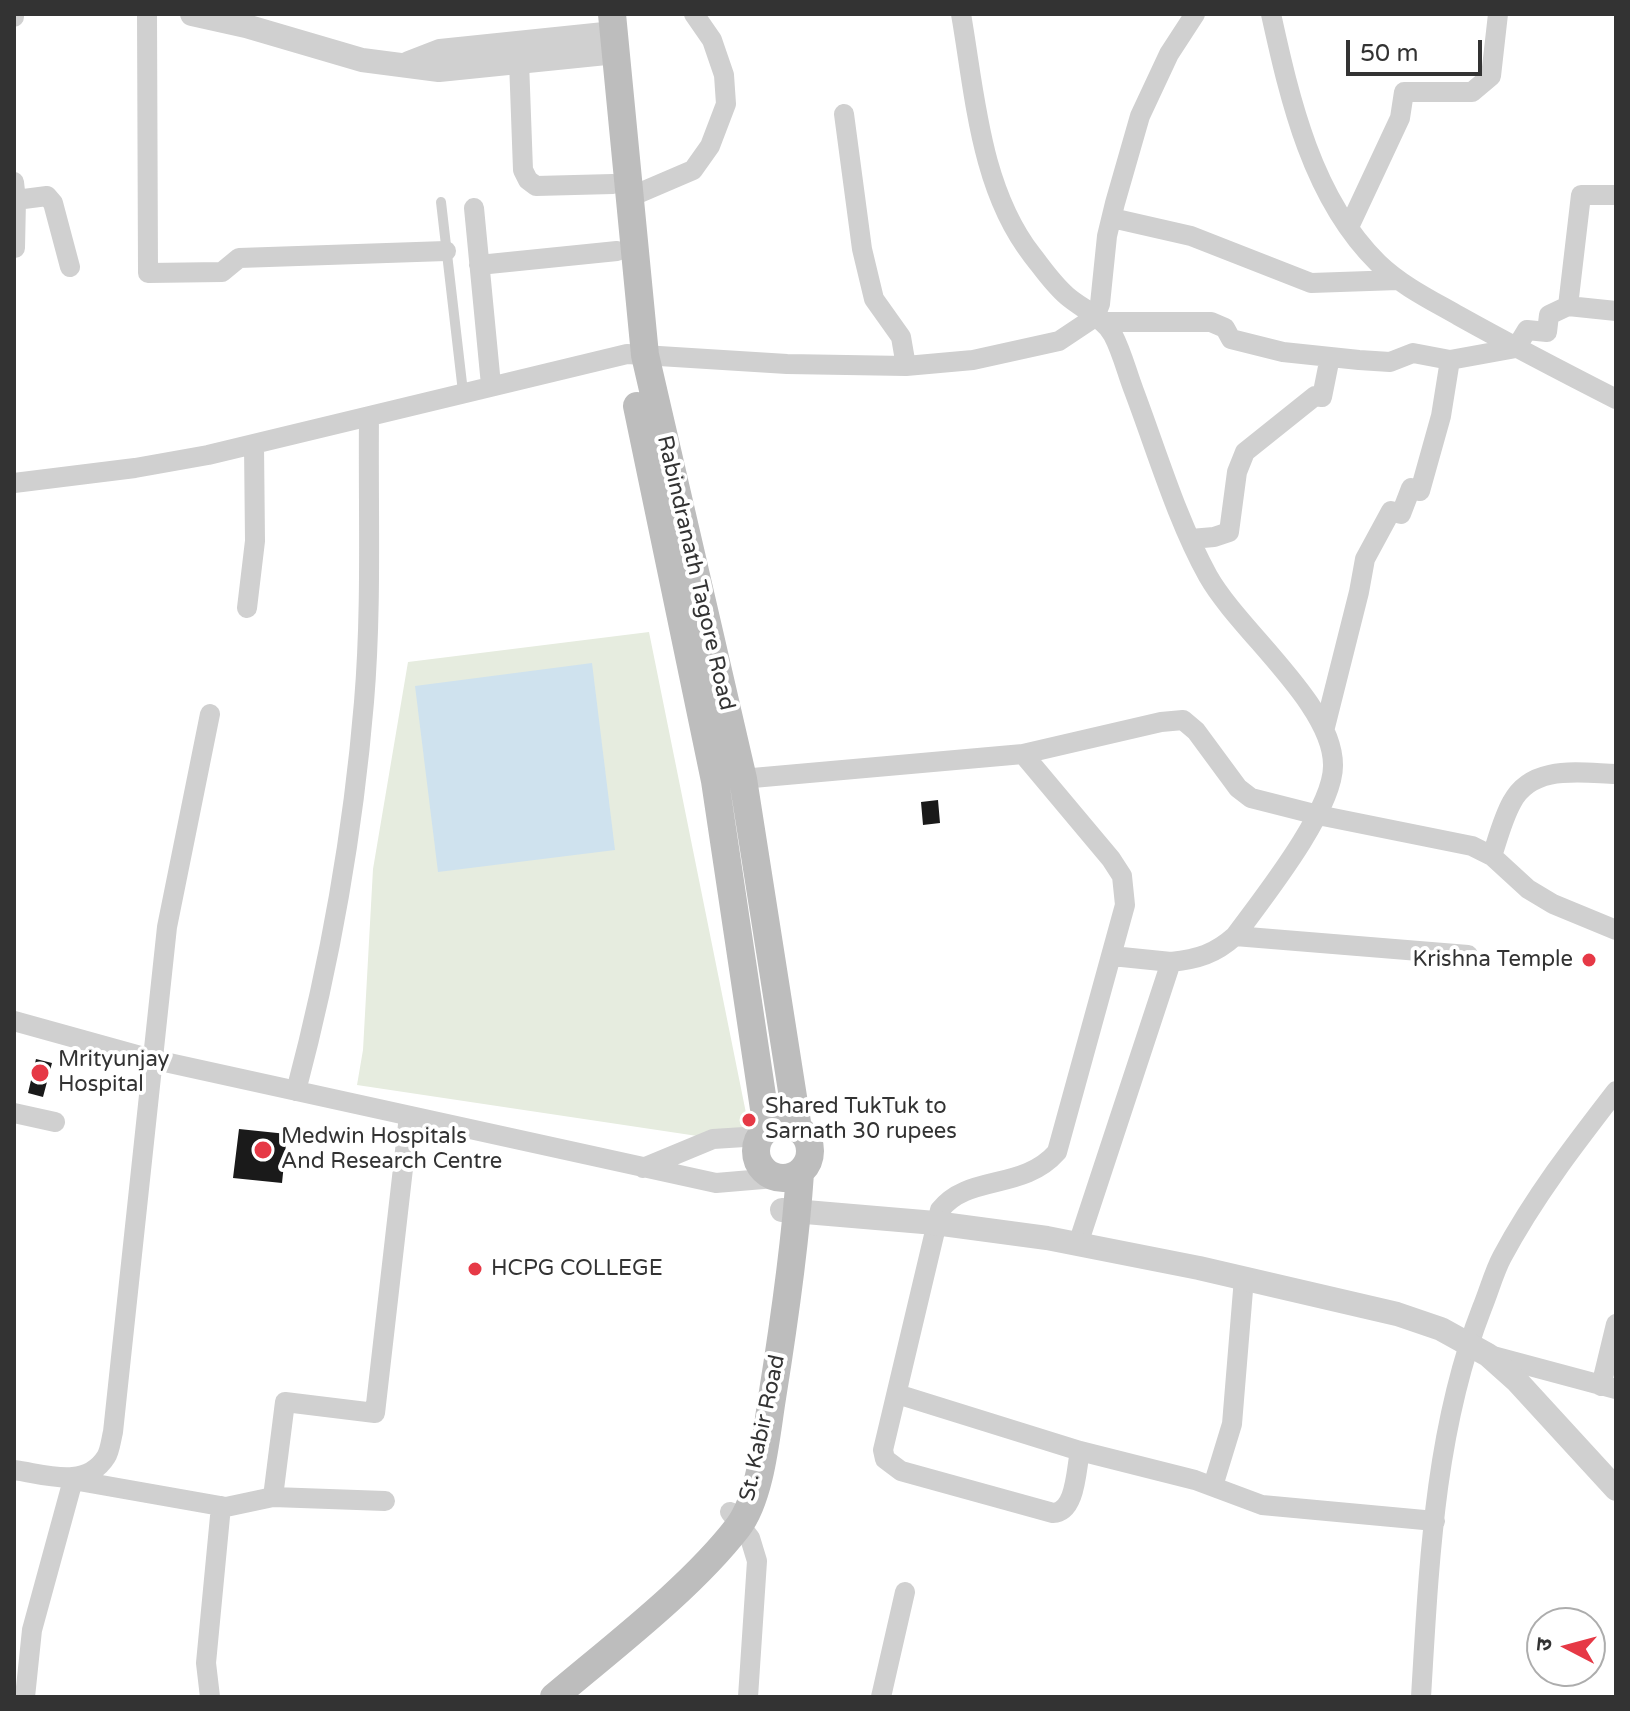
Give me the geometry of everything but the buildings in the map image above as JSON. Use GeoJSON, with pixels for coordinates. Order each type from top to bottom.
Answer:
{"type":"FeatureCollection","features":[{"type":"Feature","properties":{"kind":"main road","name":"Rabindranath Tagore Road"},"geometry":{"type":"LineString","coordinates":[[605,34],[636,355]]}},
{"type":"Feature","properties":{"kind":"main road","name":"Rabindranath Tagore Road"},"geometry":{"type":"LineString","coordinates":[[622,190],[617,251],[636,355],[729,780],[798,1129],[809,1142],[806,1167],[786,1177],[761,1169],[755,1152],[763,1133],[732,880],[729,780]]}},
{"type":"Feature","properties":{"kind":"main road"},"geometry":{"type":"LineString","coordinates":[[763,1133],[782,1124],[798,1129]]}},
{"type":"Feature","properties":{"kind":"main road","name":"St. Kabir Road"},"geometry":{"type":"LineString","coordinates":[[554,1697],[694,1575],[735,1518],[790,1210],[786,1177]]}},
{"type":"Feature","properties":{"kind":"main road","name":"St. Kabir Road"},"geometry":{"type":"LineString","coordinates":[[531,1697],[735,1518]]}},
{"type":"Feature","properties":{"kind":"street"},"geometry":{"type":"LineString","coordinates":[[147,14],[148,273],[222,272],[239,258],[446,251]]}},
{"type":"Feature","properties":{"kind":"street"},"geometry":{"type":"LineString","coordinates":[[192,14],[246,26],[362,60],[439,70],[519,61],[605,34]]}},
{"type":"Feature","properties":{"kind":"street"},"geometry":{"type":"LineString","coordinates":[[519,61],[523,170],[528,180],[536,186],[622,190],[693,170],[710,146],[726,104],[724,75],[712,40],[694,14]]}},
{"type":"Feature","properties":{"kind":"street"},"geometry":{"type":"LineString","coordinates":[[961,14],[979,118],[999,198],[1027,250],[1053,283],[1099,319],[1114,338],[1191,539],[1221,597],[1325,727],[1333,763],[1332,783],[1318,815],[1235,936],[1219,950],[1197,959],[1171,962],[1112,956]]}},
{"type":"Feature","properties":{"kind":"street"},"geometry":{"type":"LineString","coordinates":[[1099,319],[1112,218],[1140,116],[1169,54],[1195,14]]}},
{"type":"Feature","properties":{"kind":"street"},"geometry":{"type":"LineString","coordinates":[[1271,14],[1292,107],[1306,147],[1349,227],[1377,262],[1398,280],[1516,348],[1616,399]]}},
{"type":"Feature","properties":{"kind":"street"},"geometry":{"type":"LineString","coordinates":[[1349,227],[1400,118],[1404,92],[1472,92],[1491,76],[1498,14]]}},
{"type":"Feature","properties":{"kind":"street"},"geometry":{"type":"LineString","coordinates":[[403,65],[440,51],[605,34]]}},
{"type":"Feature","properties":{"kind":"street"},"geometry":{"type":"LineString","coordinates":[[844,114],[862,249],[874,299],[901,337],[906,366]]}},
{"type":"Feature","properties":{"kind":"street"},"geometry":{"type":"LineString","coordinates":[[15,248],[15,191],[47,196],[53,203],[70,267]]}},
{"type":"Feature","properties":{"kind":"street"},"geometry":{"type":"LineString","coordinates":[[1568,306],[1581,195],[1616,195]]}},
{"type":"Feature","properties":{"kind":"street"},"geometry":{"type":"LineString","coordinates":[[474,208],[491,385]]}},
{"type":"Feature","properties":{"kind":"street"},"geometry":{"type":"LineString","coordinates":[[1112,218],[1191,236],[1311,283],[1398,280]]}},
{"type":"Feature","properties":{"kind":"street"},"geometry":{"type":"LineString","coordinates":[[479,265],[617,251]]}},
{"type":"Feature","properties":{"kind":"street"},"geometry":{"type":"LineString","coordinates":[[14,483],[135,468],[254,445],[491,385],[636,355],[771,363],[906,366],[973,360],[1042,346],[1069,336],[1099,319],[1211,322],[1225,328],[1231,339],[1283,352],[1390,362],[1413,353],[1450,360],[1516,348],[1527,330],[1547,332],[1549,315],[1568,306],[1616,311]]}},
{"type":"Feature","properties":{"kind":"street"},"geometry":{"type":"LineString","coordinates":[[1191,539],[1229,532],[1237,472],[1245,452],[1315,396],[1322,397],[1330,357]]}},
{"type":"Feature","properties":{"kind":"street"},"geometry":{"type":"LineString","coordinates":[[1325,727],[1365,559],[1391,511],[1401,514],[1411,488],[1420,491],[1441,416],[1450,360]]}},
{"type":"Feature","properties":{"kind":"street"},"geometry":{"type":"LineString","coordinates":[[296,1091],[333,935],[356,775],[366,653],[369,416]]}},
{"type":"Feature","properties":{"kind":"street"},"geometry":{"type":"LineString","coordinates":[[247,608],[255,541],[254,445]]}},
{"type":"Feature","properties":{"kind":"street"},"geometry":{"type":"LineString","coordinates":[[25,1697],[32,1630],[73,1480],[107,1457],[113,1432],[167,927],[210,714]]}},
{"type":"Feature","properties":{"kind":"street"},"geometry":{"type":"LineString","coordinates":[[729,780],[1023,754],[1161,722],[1183,720],[1196,731],[1238,788],[1251,798],[1472,846],[1492,856],[1528,889],[1553,904],[1616,930]]}},
{"type":"Feature","properties":{"kind":"street"},"geometry":{"type":"LineString","coordinates":[[1023,754],[1111,859],[1122,876],[1125,905],[1057,1152],[1046,1165],[1029,1174],[959,1194],[947,1201],[935,1223],[883,1450],[885,1459],[901,1471],[1053,1513],[1061,1513],[1068,1507],[1080,1451]]}},
{"type":"Feature","properties":{"kind":"street"},"geometry":{"type":"LineString","coordinates":[[1492,856],[1512,801],[1525,785],[1537,777],[1616,774]]}},
{"type":"Feature","properties":{"kind":"street"},"geometry":{"type":"LineString","coordinates":[[1235,936],[1468,955]]}},
{"type":"Feature","properties":{"kind":"street"},"geometry":{"type":"LineString","coordinates":[[1078,1244],[1171,962]]}},
{"type":"Feature","properties":{"kind":"street"},"geometry":{"type":"LineString","coordinates":[[14,1021],[151,1059],[716,1183],[786,1177]]}},
{"type":"Feature","properties":{"kind":"street"},"geometry":{"type":"LineString","coordinates":[[1421,1697],[1429,1565],[1446,1428],[1478,1349],[1501,1259],[1555,1170],[1616,1091]]}},
{"type":"Feature","properties":{"kind":"street"},"geometry":{"type":"LineString","coordinates":[[14,1113],[55,1122]]}},
{"type":"Feature","properties":{"kind":"street"},"geometry":{"type":"LineString","coordinates":[[273,1497],[285,1402],[375,1413],[409,1116]]}},
{"type":"Feature","properties":{"kind":"street"},"geometry":{"type":"LineString","coordinates":[[643,1168],[713,1139],[763,1133]]}},
{"type":"Feature","properties":{"kind":"street"},"geometry":{"type":"LineString","coordinates":[[790,1210],[935,1223],[1078,1244],[1397,1314],[1441,1329],[1478,1349],[1516,1380],[1616,1489]]}},
{"type":"Feature","properties":{"kind":"street"},"geometry":{"type":"LineString","coordinates":[[1213,1486],[1232,1424],[1244,1278]]}},
{"type":"Feature","properties":{"kind":"street"},"geometry":{"type":"LineString","coordinates":[[1478,1349],[1608,1387],[1616,1324]]}},
{"type":"Feature","properties":{"kind":"street"},"geometry":{"type":"LineString","coordinates":[[897,1394],[1080,1451],[1213,1486],[1262,1505],[1435,1521]]}},
{"type":"Feature","properties":{"kind":"street"},"geometry":{"type":"LineString","coordinates":[[14,1470],[221,1506],[273,1497],[385,1501]]}},
{"type":"Feature","properties":{"kind":"street"},"geometry":{"type":"LineString","coordinates":[[210,1697],[206,1663],[221,1506]]}},
{"type":"Feature","properties":{"kind":"street"},"geometry":{"type":"LineString","coordinates":[[735,1518],[750,1538],[757,1561],[750,1696]]}},
{"type":"Feature","properties":{"kind":"street"},"geometry":{"type":"LineString","coordinates":[[881,1697],[905,1592]]}},
{"type":"Feature","properties":{"kind":"lane"},"geometry":{"type":"LineString","coordinates":[[441,202],[463,392]]}},
{"type":"Feature","properties":{"kind":"shaded area"},"geometry":{"type":"Polygon","coordinates":[[[649,632],[749,1128],[704,1137],[357,1085],[363,1050],[373,869],[408,662],[649,632]]]}},
{"type":"Feature","properties":{"kind":"water"},"geometry":{"type":"Polygon","coordinates":[[[592,663],[615,850],[438,872],[415,686],[592,663]]]}},
{"type":"Feature","properties":{"kind":"place","name":"Krishna Temple"},"geometry":{"type":"Point","coordinates":[1589,960]}},
{"type":"Feature","properties":{"kind":"place","name":"Mrityunjay Hospital"},"geometry":{"type":"Point","coordinates":[40,1073]}},
{"type":"Feature","properties":{"kind":"place","name":"Shared TukTuk to Sarnath 30 rupees"},"geometry":{"type":"Point","coordinates":[749,1120]}},
{"type":"Feature","properties":{"kind":"place","name":"Medwin Hospitals And Research Centre"},"geometry":{"type":"Point","coordinates":[263,1150]}},
{"type":"Feature","properties":{"kind":"place","name":"HCPG COLLEGE"},"geometry":{"type":"Point","coordinates":[475,1269]}}]}
